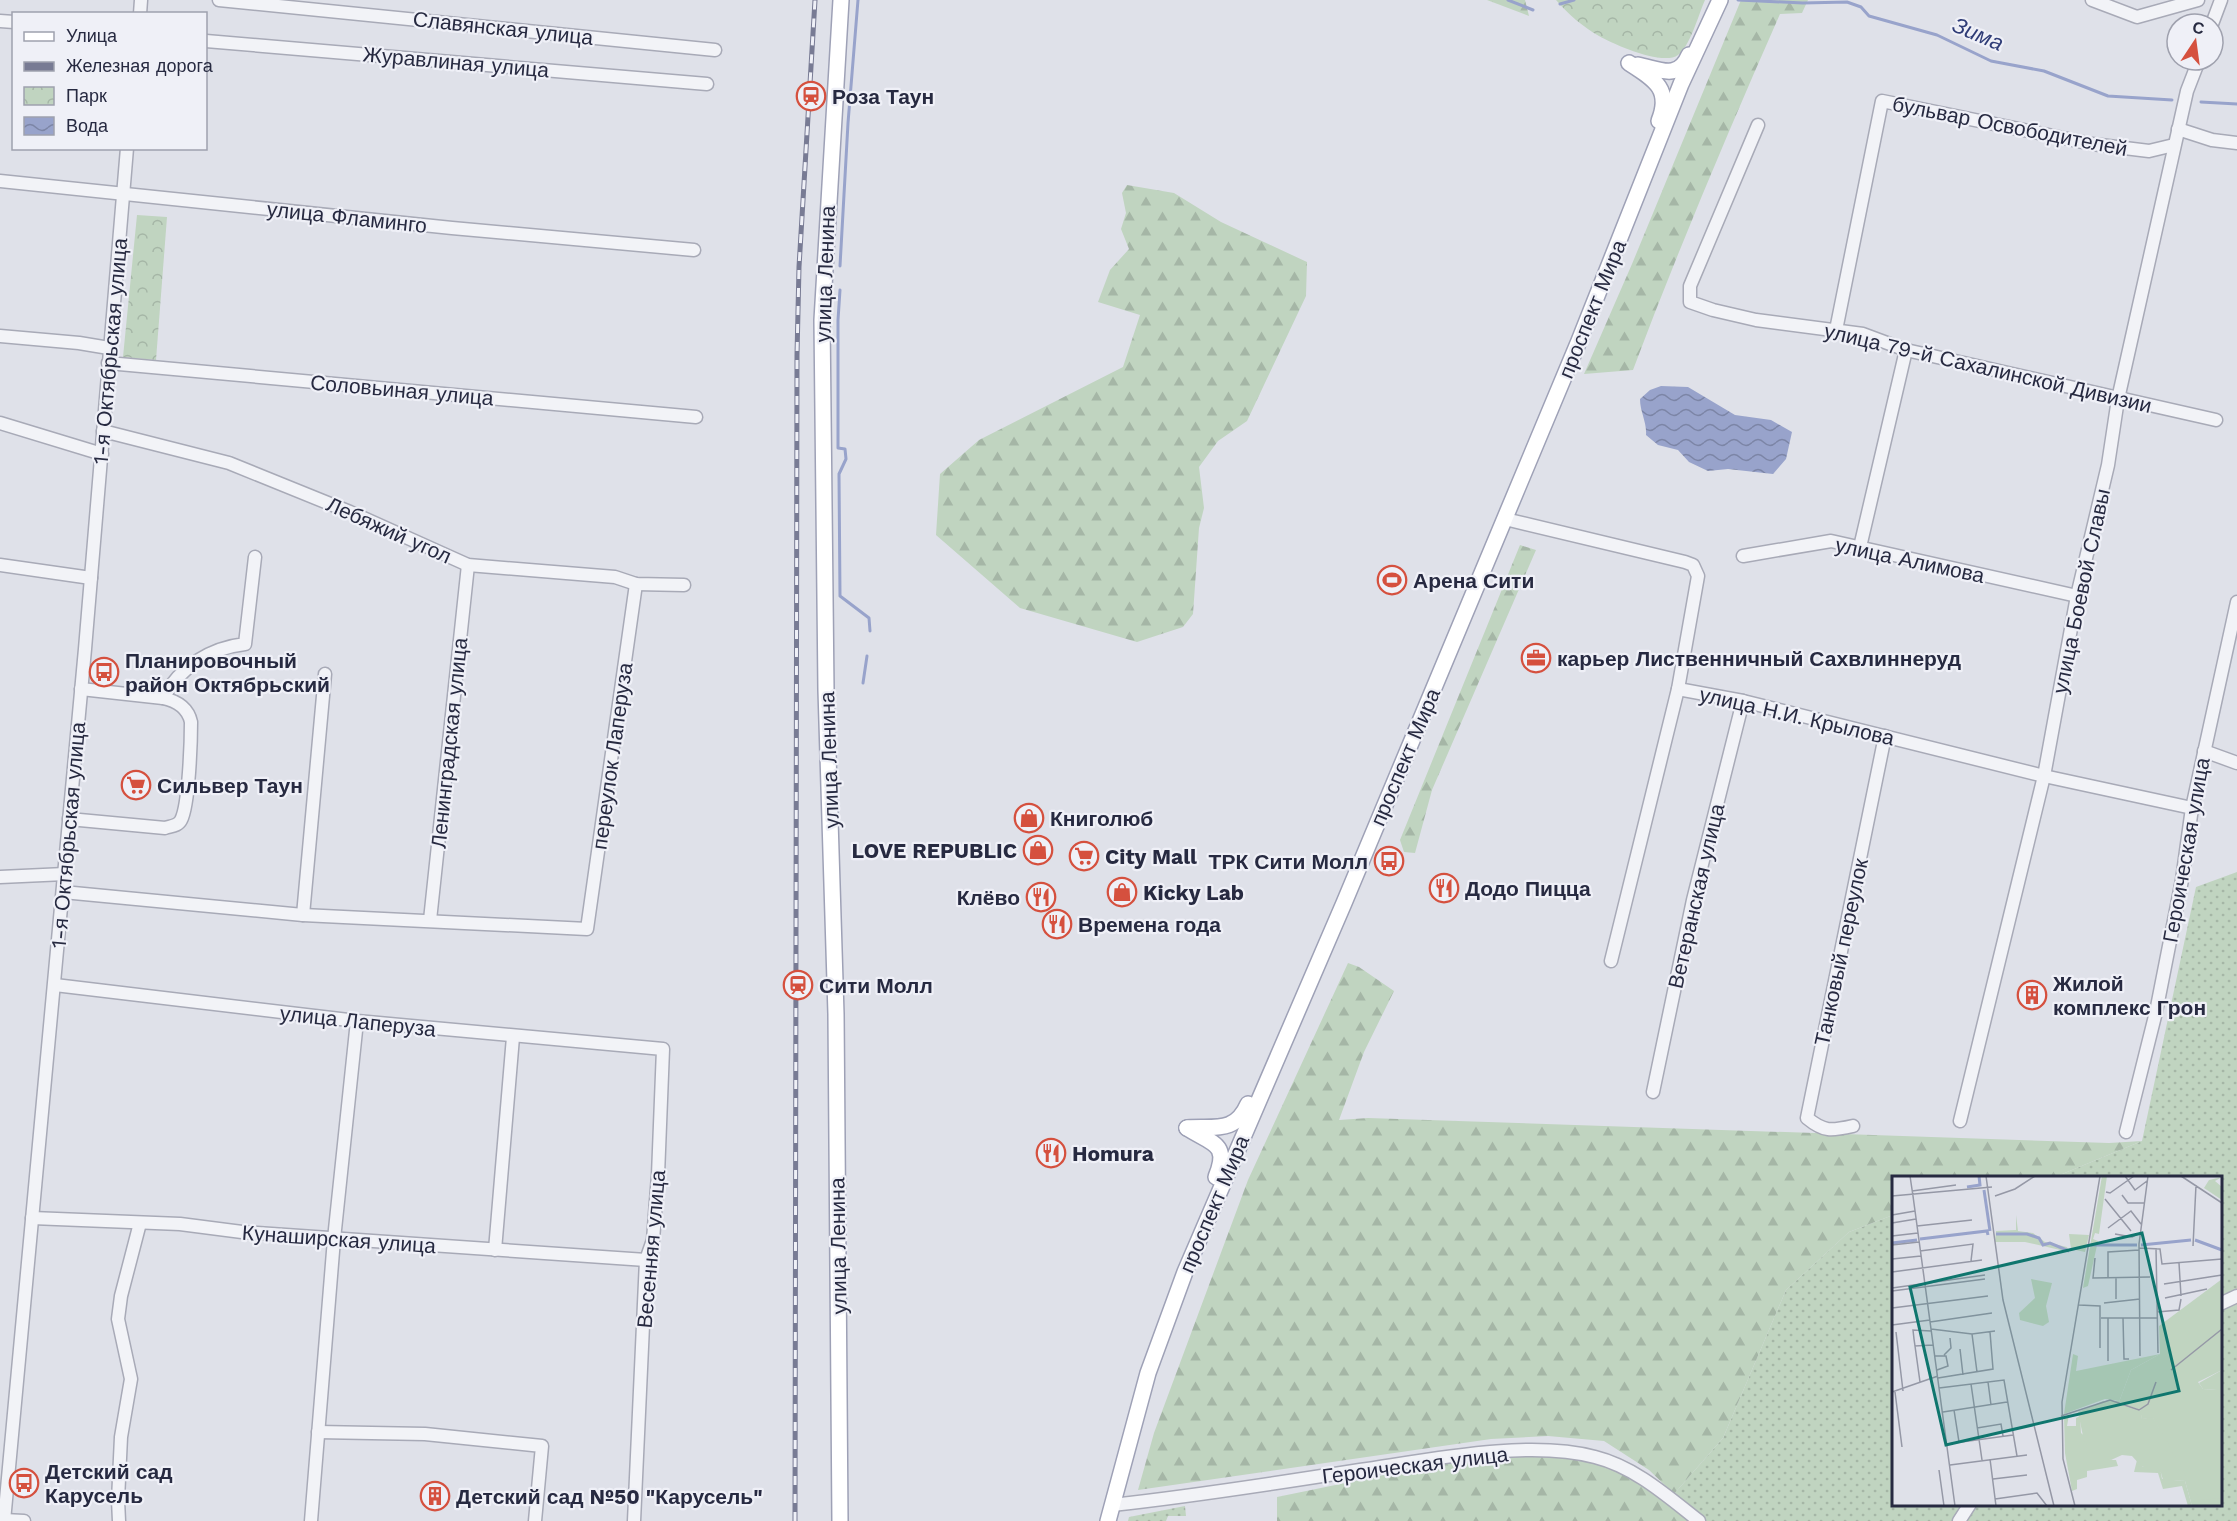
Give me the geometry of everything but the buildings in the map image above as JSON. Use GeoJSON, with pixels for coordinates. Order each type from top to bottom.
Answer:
{"type":"FeatureCollection","features":[{"type":"Feature","properties":{"kind":"main road","name":"улица Ленина"},"geometry":{"type":"LineString","coordinates":[[840,1521],[836,1014],[826,690],[822,321],[841,0]]}},
{"type":"Feature","properties":{"kind":"main road","name":"проспект Мира"},"geometry":{"type":"LineString","coordinates":[[1108,1521],[1148,1373],[1185,1272],[1344,903],[1584,330],[1681,84],[1720,0]]}},
{"type":"Feature","properties":{"kind":"main road"},"geometry":{"type":"LineString","coordinates":[[1629,63],[1662,71],[1677,70],[1686,61],[1700,31],[1714,14]]}},
{"type":"Feature","properties":{"kind":"main road"},"geometry":{"type":"LineString","coordinates":[[1629,63],[1681,84]]}},
{"type":"Feature","properties":{"kind":"main road"},"geometry":{"type":"LineString","coordinates":[[1629,63],[1657,82],[1663,100],[1664,109],[1646,155],[1645,176]]}},
{"type":"Feature","properties":{"kind":"main road"},"geometry":{"type":"LineString","coordinates":[[1185,1127],[1232,1125],[1245,1110],[1255,1089],[1275,1060]]}},
{"type":"Feature","properties":{"kind":"main road"},"geometry":{"type":"LineString","coordinates":[[1185,1127],[1240,1140]]}},
{"type":"Feature","properties":{"kind":"main road"},"geometry":{"type":"LineString","coordinates":[[1185,1127],[1217,1145],[1222,1152],[1220,1169],[1209,1195],[1207,1220]]}},
{"type":"Feature","properties":{"kind":"street","name":"Славянская улица"},"geometry":{"type":"LineString","coordinates":[[219,0],[715,50]]}},
{"type":"Feature","properties":{"kind":"street"},"geometry":{"type":"LineString","coordinates":[[2092,0],[2137,17],[2198,0]]}},
{"type":"Feature","properties":{"kind":"street","name":"Журавлиная улица"},"geometry":{"type":"LineString","coordinates":[[207,41],[707,84]]}},
{"type":"Feature","properties":{"kind":"street","name":"улица Боевой Славы"},"geometry":{"type":"LineString","coordinates":[[1960,1121],[2044,776],[2077,596],[2108,465],[2118,399],[2174,146],[2187,91],[2194,72]]}},
{"type":"Feature","properties":{"kind":"street","name":"бульвар Освободителей"},"geometry":{"type":"LineString","coordinates":[[1836,330],[1882,101],[2092,144],[2149,151],[2174,146]]}},
{"type":"Feature","properties":{"kind":"street","name":"улица 79-й Сахалинской Дивизии"},"geometry":{"type":"LineString","coordinates":[[1758,125],[1690,286],[1690,302],[1756,320],[1863,334],[1906,350],[2216,420]]}},
{"type":"Feature","properties":{"kind":"street"},"geometry":{"type":"LineString","coordinates":[[2178,129],[2212,140],[2237,143]]}},
{"type":"Feature","properties":{"kind":"street","name":"1-я Октябрьская улица"},"geometry":{"type":"LineString","coordinates":[[4,1520],[65,874],[127,150]]}},
{"type":"Feature","properties":{"kind":"street","name":"улица Фламинго"},"geometry":{"type":"LineString","coordinates":[[0,181],[452,228],[694,250]]}},
{"type":"Feature","properties":{"kind":"street"},"geometry":{"type":"LineString","coordinates":[[0,336],[109,348]]}},
{"type":"Feature","properties":{"kind":"street"},"geometry":{"type":"LineString","coordinates":[[1860,547],[1906,350]]}},
{"type":"Feature","properties":{"kind":"street","name":"Соловьиная улица"},"geometry":{"type":"LineString","coordinates":[[108,363],[696,417]]}},
{"type":"Feature","properties":{"kind":"street"},"geometry":{"type":"LineString","coordinates":[[0,423],[102,454]]}},
{"type":"Feature","properties":{"kind":"street","name":"Лебяжий угол"},"geometry":{"type":"LineString","coordinates":[[103,431],[229,463],[350,512],[468,565],[615,577],[636,584],[684,585]]}},
{"type":"Feature","properties":{"kind":"street","name":"улица Н.И. Крылова"},"geometry":{"type":"LineString","coordinates":[[1505,519],[1693,565],[1698,576],[1678,689],[1743,701],[2044,776],[2192,808]]}},
{"type":"Feature","properties":{"kind":"street","name":"улица Алимова"},"geometry":{"type":"LineString","coordinates":[[1743,556],[1831,541],[2077,596]]}},
{"type":"Feature","properties":{"kind":"street"},"geometry":{"type":"LineString","coordinates":[[163,698],[175,679],[194,663],[216,651],[245,644],[255,557]]}},
{"type":"Feature","properties":{"kind":"street"},"geometry":{"type":"LineString","coordinates":[[0,565],[91,578]]}},
{"type":"Feature","properties":{"kind":"street","name":"Ленинградская улица"},"geometry":{"type":"LineString","coordinates":[[430,920],[468,565]]}},
{"type":"Feature","properties":{"kind":"street","name":"переулок Лаперуза"},"geometry":{"type":"LineString","coordinates":[[430,920],[588,929],[636,584]]}},
{"type":"Feature","properties":{"kind":"street","name":"Героическая улица"},"geometry":{"type":"LineString","coordinates":[[2126,1132],[2157,1012],[2182,880],[2192,808],[2237,602]]}},
{"type":"Feature","properties":{"kind":"street"},"geometry":{"type":"LineString","coordinates":[[303,915],[325,674]]}},
{"type":"Feature","properties":{"kind":"street"},"geometry":{"type":"LineString","coordinates":[[69,819],[165,828],[175,826],[180,822],[185,805],[191,722],[184,708],[163,698],[81,689]]}},
{"type":"Feature","properties":{"kind":"street"},"geometry":{"type":"LineString","coordinates":[[1611,961],[1678,689]]}},
{"type":"Feature","properties":{"kind":"street","name":"Ветеранская улица"},"geometry":{"type":"LineString","coordinates":[[1653,1092],[1693,900],[1743,701]]}},
{"type":"Feature","properties":{"kind":"street","name":"Танковый переулок"},"geometry":{"type":"LineString","coordinates":[[1853,1126],[1839,1130],[1820,1129],[1807,1118],[1886,736]]}},
{"type":"Feature","properties":{"kind":"street"},"geometry":{"type":"LineString","coordinates":[[2204,751],[2237,763]]}},
{"type":"Feature","properties":{"kind":"street"},"geometry":{"type":"LineString","coordinates":[[0,877],[65,874]]}},
{"type":"Feature","properties":{"kind":"street"},"geometry":{"type":"LineString","coordinates":[[63,892],[303,915],[430,920]]}},
{"type":"Feature","properties":{"kind":"street","name":"улица Лаперуза"},"geometry":{"type":"LineString","coordinates":[[55,985],[357,1021],[663,1049]]}},
{"type":"Feature","properties":{"kind":"street"},"geometry":{"type":"LineString","coordinates":[[311,1521],[334,1239],[357,1021]]}},
{"type":"Feature","properties":{"kind":"street"},"geometry":{"type":"LineString","coordinates":[[495,1250],[513,1037]]}},
{"type":"Feature","properties":{"kind":"street","name":"Весенняя улица"},"geometry":{"type":"LineString","coordinates":[[634,1521],[646,1260],[653,1240],[663,1049]]}},
{"type":"Feature","properties":{"kind":"street","name":"Кунаширская улица"},"geometry":{"type":"LineString","coordinates":[[32,1218],[180,1224],[242,1233],[646,1260]]}},
{"type":"Feature","properties":{"kind":"street"},"geometry":{"type":"LineString","coordinates":[[119,1521],[121,1437],[131,1379],[118,1319],[121,1296],[140,1223]]}},
{"type":"Feature","properties":{"kind":"street"},"geometry":{"type":"LineString","coordinates":[[2222,1303],[2237,1296]]}},
{"type":"Feature","properties":{"kind":"street"},"geometry":{"type":"LineString","coordinates":[[318,1432],[425,1434],[542,1446],[535,1521]]}},
{"type":"Feature","properties":{"kind":"street","name":"Героическая улица"},"geometry":{"type":"LineString","coordinates":[[1112,1506],[1492,1452],[1550,1450],[1594,1456],[1622,1466],[1644,1479],[1699,1521]]}},
{"type":"Feature","properties":{"kind":"street"},"geometry":{"type":"LineString","coordinates":[[1959,1521],[1969,1506]]}},
{"type":"Feature","properties":{"kind":"street"},"geometry":{"type":"LineString","coordinates":[[4,1520],[24,1521]]}},
{"type":"Feature","properties":{"kind":"green space"},"geometry":{"type":"Polygon","coordinates":[[[1487,0],[1525,0],[1529,16],[1487,0]]]}},
{"type":"Feature","properties":{"kind":"green space"},"geometry":{"type":"Polygon","coordinates":[[[1556,0],[1705,0],[1690,38],[1682,51],[1671,58],[1662,58],[1627,49],[1599,36],[1576,20],[1556,0]]]}},
{"type":"Feature","properties":{"kind":"green space"},"geometry":{"type":"Polygon","coordinates":[[[1741,0],[1808,0],[1802,13],[1780,14],[1704,191],[1633,370],[1584,374],[1632,264],[1741,0]]]}},
{"type":"Feature","properties":{"kind":"green space"},"geometry":{"type":"Polygon","coordinates":[[[1127,185],[1174,193],[1221,222],[1307,262],[1306,296],[1247,421],[1218,441],[1199,467],[1204,508],[1199,528],[1193,614],[1183,627],[1137,642],[1020,608],[936,535],[940,474],[979,440],[1123,367],[1140,315],[1098,302],[1110,270],[1129,249],[1121,229],[1126,213],[1122,193],[1127,185]]]}},
{"type":"Feature","properties":{"kind":"green space"},"geometry":{"type":"Polygon","coordinates":[[[137,215],[167,217],[156,360],[123,357],[137,215]]]}},
{"type":"Feature","properties":{"kind":"green space"},"geometry":{"type":"Polygon","coordinates":[[[1520,545],[1536,550],[1432,790],[1415,853],[1404,852],[1400,840],[1520,545]]]}},
{"type":"Feature","properties":{"kind":"green space"},"geometry":{"type":"Polygon","coordinates":[[[2237,872],[2237,1521],[1691,1521],[1674,1494],[1723,1438],[1786,1290],[1849,1232],[1892,1215],[1892,1506],[2222,1506],[2222,1176],[2057,1176],[2142,1141],[2196,887],[2237,872]]]}},
{"type":"Feature","properties":{"kind":"green space"},"geometry":{"type":"Polygon","coordinates":[[[1348,963],[1359,967],[1394,991],[1364,1052],[1339,1120],[1368,1118],[2109,1143],[2142,1141],[2057,1176],[1892,1176],[1892,1215],[1849,1232],[1786,1290],[1723,1438],[1674,1494],[1649,1470],[1604,1441],[1548,1436],[1491,1439],[1138,1490],[1154,1433],[1248,1180],[1348,963]]]}},
{"type":"Feature","properties":{"kind":"green space"},"geometry":{"type":"Polygon","coordinates":[[[1526,1455],[1593,1458],[1682,1507],[1693,1521],[1277,1521],[1277,1497],[1428,1466],[1526,1455]]]}},
{"type":"Feature","properties":{"kind":"green space"},"geometry":{"type":"Polygon","coordinates":[[[1185,1506],[1186,1516],[1168,1516],[1166,1521],[1128,1521],[1129,1517],[1185,1506]]]}},
{"type":"Feature","properties":{"kind":"water"},"geometry":{"type":"Polygon","coordinates":[[[1661,386],[1688,387],[1735,415],[1771,420],[1792,432],[1786,459],[1773,474],[1728,469],[1708,471],[1689,462],[1678,450],[1658,445],[1646,435],[1640,399],[1650,390],[1661,386]]]}},
{"type":"Feature","properties":{"kind":"waterway"},"geometry":{"type":"LineString","coordinates":[[840,266],[858,0]]}},
{"type":"Feature","properties":{"kind":"waterway","name":"Зима"},"geometry":{"type":"LineString","coordinates":[[1508,0],[1533,10]]}},
{"type":"Feature","properties":{"kind":"waterway","name":"Зима"},"geometry":{"type":"LineString","coordinates":[[1560,4],[1574,0]]}},
{"type":"Feature","properties":{"kind":"waterway","name":"Зима"},"geometry":{"type":"LineString","coordinates":[[1738,0],[1803,3],[1847,2],[1861,7],[1869,16],[1937,35],[1991,61],[2044,71],[2108,96],[2172,100]]}},
{"type":"Feature","properties":{"kind":"waterway","name":"Зима"},"geometry":{"type":"LineString","coordinates":[[2201,102],[2237,104]]}},
{"type":"Feature","properties":{"kind":"waterway"},"geometry":{"type":"LineString","coordinates":[[840,290],[838,448],[845,449],[846,459],[839,474],[840,596],[869,618],[870,631]]}},
{"type":"Feature","properties":{"kind":"waterway"},"geometry":{"type":"LineString","coordinates":[[863,683],[867,656]]}},
{"type":"Feature","properties":{"kind":"railway"},"geometry":{"type":"LineString","coordinates":[[795,1521],[797,355],[799,267],[815,0]]}},
{"type":"Feature","properties":{"kind":"place","name":"Роза Таун"},"geometry":{"type":"Point","coordinates":[811,96]}},
{"type":"Feature","properties":{"kind":"place","name":"Арена Сити"},"geometry":{"type":"Point","coordinates":[1392,580]}},
{"type":"Feature","properties":{"kind":"place","name":"карьер Лиственничный Сахвлиннеруд"},"geometry":{"type":"Point","coordinates":[1536,658]}},
{"type":"Feature","properties":{"kind":"place","name":"Планировочный район Октябрьский"},"geometry":{"type":"Point","coordinates":[104,672]}},
{"type":"Feature","properties":{"kind":"place","name":"Сильвер Таун"},"geometry":{"type":"Point","coordinates":[136,785]}},
{"type":"Feature","properties":{"kind":"place","name":"Книголюб"},"geometry":{"type":"Point","coordinates":[1029,818]}},
{"type":"Feature","properties":{"kind":"place","name":"LOVE REPUBLIC"},"geometry":{"type":"Point","coordinates":[1038,850]}},
{"type":"Feature","properties":{"kind":"place","name":"City Mall"},"geometry":{"type":"Point","coordinates":[1084,856]}},
{"type":"Feature","properties":{"kind":"place","name":"ТРК Сити Молл"},"geometry":{"type":"Point","coordinates":[1389,861]}},
{"type":"Feature","properties":{"kind":"place","name":"Додо Пицца"},"geometry":{"type":"Point","coordinates":[1444,888]}},
{"type":"Feature","properties":{"kind":"place","name":"Kicky Lab"},"geometry":{"type":"Point","coordinates":[1122,892]}},
{"type":"Feature","properties":{"kind":"place","name":"Клёво"},"geometry":{"type":"Point","coordinates":[1041,897]}},
{"type":"Feature","properties":{"kind":"place","name":"Времена года"},"geometry":{"type":"Point","coordinates":[1057,924]}},
{"type":"Feature","properties":{"kind":"place","name":"Сити Молл"},"geometry":{"type":"Point","coordinates":[798,985]}},
{"type":"Feature","properties":{"kind":"place","name":"Жилой комплекс Грон"},"geometry":{"type":"Point","coordinates":[2032,995]}},
{"type":"Feature","properties":{"kind":"place","name":"Homura"},"geometry":{"type":"Point","coordinates":[1051,1153]}},
{"type":"Feature","properties":{"kind":"place","name":"Детский сад Карусель"},"geometry":{"type":"Point","coordinates":[24,1483]}},
{"type":"Feature","properties":{"kind":"place","name":"Детский сад №50 \"Карусель\""},"geometry":{"type":"Point","coordinates":[435,1496]}}]}
